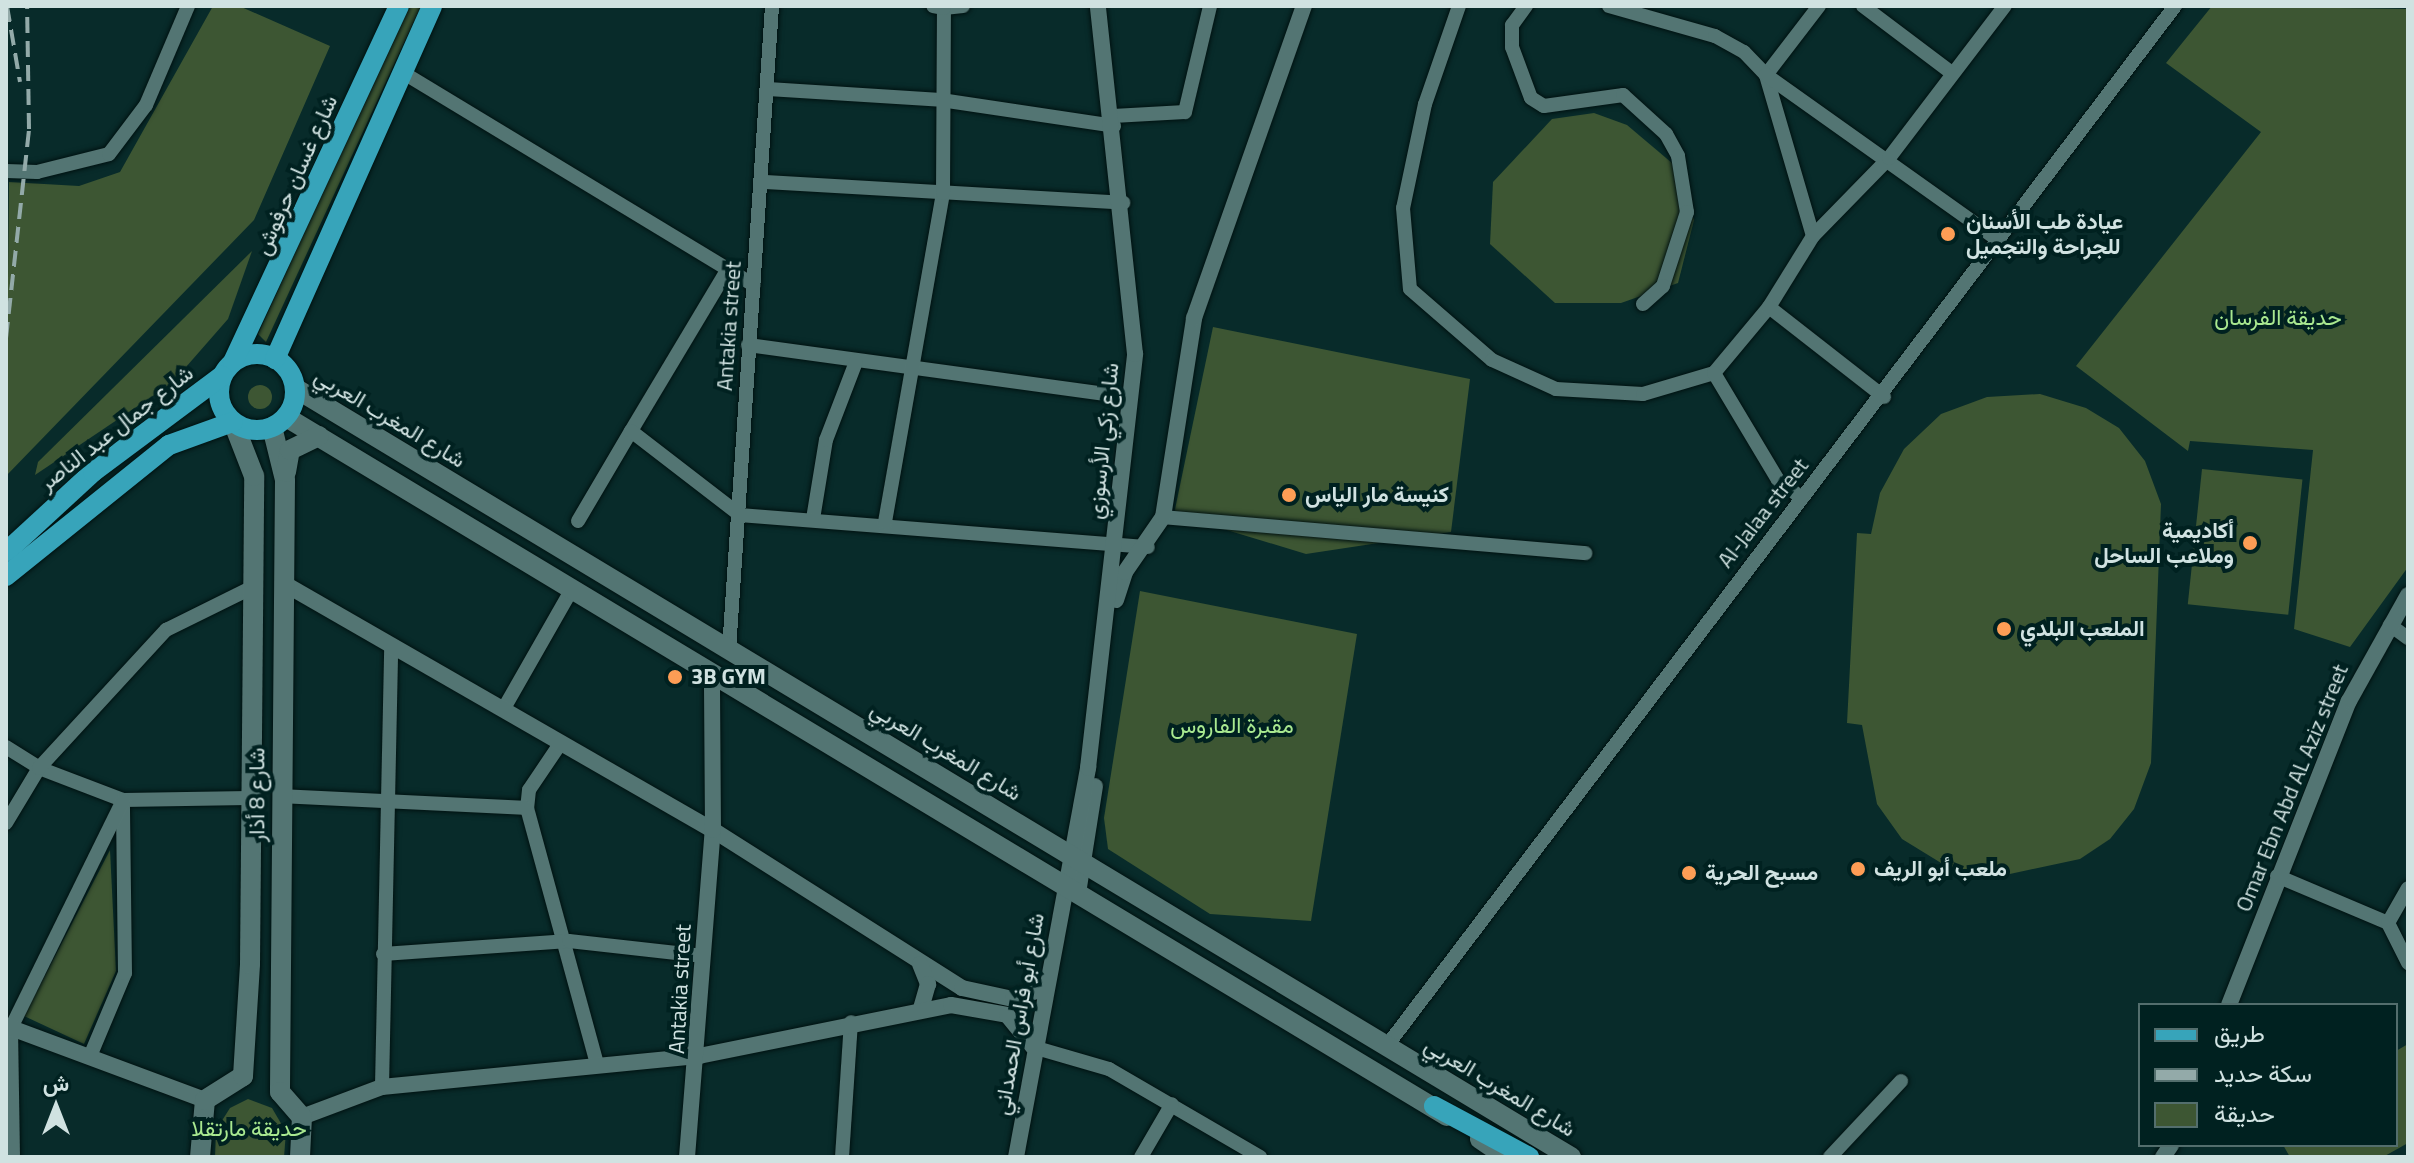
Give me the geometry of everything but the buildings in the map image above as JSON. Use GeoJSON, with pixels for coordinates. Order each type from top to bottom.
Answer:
{"type":"FeatureCollection","features":[{"type":"Feature","properties":{"kind":"main road","name":"شارع غسان حرفوش"},"geometry":{"type":"LineString","coordinates":[[228,369],[399,6]]}},
{"type":"Feature","properties":{"kind":"main road"},"geometry":{"type":"LineString","coordinates":[[275,359],[432,6]]}},
{"type":"Feature","properties":{"kind":"main road"},"geometry":{"type":"LineString","coordinates":[[243,1076],[255,586],[254,476],[233,422],[220,401],[228,369],[254,355],[275,359],[295,388],[279,422]]}},
{"type":"Feature","properties":{"kind":"main road","name":"شارع جمال عبد الناصر"},"geometry":{"type":"LineString","coordinates":[[6,552],[93,472],[228,369]]}},
{"type":"Feature","properties":{"kind":"main road","name":"شارع المغرب العربي"},"geometry":{"type":"LineString","coordinates":[[295,388],[1571,1157]]}},
{"type":"Feature","properties":{"kind":"main road"},"geometry":{"type":"LineString","coordinates":[[6,576],[169,445],[233,422],[279,422],[319,436],[712,678],[1072,883],[1434,1106],[1507,1157]]}},
{"type":"Feature","properties":{"kind":"main road","name":"شارع 8 أذار"},"geometry":{"type":"LineString","coordinates":[[279,422],[285,480],[280,1092]]}},
{"type":"Feature","properties":{"kind":"main road"},"geometry":{"type":"LineString","coordinates":[[285,480],[290,450],[319,436]]}},
{"type":"Feature","properties":{"kind":"main road"},"geometry":{"type":"LineString","coordinates":[[243,1076],[280,1092],[302,1117],[300,1157]]}},
{"type":"Feature","properties":{"kind":"main road"},"geometry":{"type":"LineString","coordinates":[[200,1157],[205,1100],[243,1076]]}},
{"type":"Feature","properties":{"kind":"main road"},"geometry":{"type":"LineString","coordinates":[[1434,1106],[1529,1157]]}},
{"type":"Feature","properties":{"kind":"street"},"geometry":{"type":"LineString","coordinates":[[6,171],[37,172],[109,154],[146,105],[188,6]]}},
{"type":"Feature","properties":{"kind":"street","name":"Antakia street"},"geometry":{"type":"LineString","coordinates":[[729,650],[740,515],[748,345],[764,182],[772,6]]}},
{"type":"Feature","properties":{"kind":"street"},"geometry":{"type":"LineString","coordinates":[[885,522],[917,368],[943,193],[938,7],[963,6]]}},
{"type":"Feature","properties":{"kind":"street","name":"شارع زكي الأرسوزي"},"geometry":{"type":"LineString","coordinates":[[1072,883],[1078,858],[1129,397],[1134,304],[1098,6]]}},
{"type":"Feature","properties":{"kind":"street"},"geometry":{"type":"LineString","coordinates":[[768,89],[941,100],[1114,121],[1185,112],[1210,6]]}},
{"type":"Feature","properties":{"kind":"street"},"geometry":{"type":"LineString","coordinates":[[1078,858],[1116,596],[1148,547],[1163,517],[1194,318],[1304,6]]}},
{"type":"Feature","properties":{"kind":"street"},"geometry":{"type":"LineString","coordinates":[[1459,6],[1425,104],[1403,208],[1410,289],[1492,360],[1556,389],[1643,394],[1714,373],[1769,307],[1813,236],[1889,158],[2005,6]]}},
{"type":"Feature","properties":{"kind":"street"},"geometry":{"type":"LineString","coordinates":[[1526,6],[1512,25],[1512,47],[1531,98],[1544,106],[1623,95],[1657,124],[1678,156],[1687,212],[1663,286],[1643,304]]}},
{"type":"Feature","properties":{"kind":"street"},"geometry":{"type":"LineString","coordinates":[[1609,6],[1715,36],[1766,75],[1889,158],[2000,241]]}},
{"type":"Feature","properties":{"kind":"street"},"geometry":{"type":"LineString","coordinates":[[1766,75],[1819,6]]}},
{"type":"Feature","properties":{"kind":"street"},"geometry":{"type":"LineString","coordinates":[[1863,6],[1952,73]]}},
{"type":"Feature","properties":{"kind":"street","name":"Al-Jalaa street"},"geometry":{"type":"LineString","coordinates":[[1386,1047],[1802,498],[1884,397],[2175,6]]}},
{"type":"Feature","properties":{"kind":"street"},"geometry":{"type":"LineString","coordinates":[[402,72],[725,274],[754,285]]}},
{"type":"Feature","properties":{"kind":"street"},"geometry":{"type":"LineString","coordinates":[[1766,75],[1813,236]]}},
{"type":"Feature","properties":{"kind":"street"},"geometry":{"type":"LineString","coordinates":[[764,182],[1123,203]]}},
{"type":"Feature","properties":{"kind":"street"},"geometry":{"type":"LineString","coordinates":[[578,521],[725,274]]}},
{"type":"Feature","properties":{"kind":"street"},"geometry":{"type":"LineString","coordinates":[[1769,307],[1884,397]]}},
{"type":"Feature","properties":{"kind":"street"},"geometry":{"type":"LineString","coordinates":[[748,345],[1129,397]]}},
{"type":"Feature","properties":{"kind":"street"},"geometry":{"type":"LineString","coordinates":[[813,519],[826,440],[856,362]]}},
{"type":"Feature","properties":{"kind":"street"},"geometry":{"type":"LineString","coordinates":[[1714,373],[1778,480],[1802,498]]}},
{"type":"Feature","properties":{"kind":"street"},"geometry":{"type":"LineString","coordinates":[[631,431],[740,515],[885,522],[1148,547]]}},
{"type":"Feature","properties":{"kind":"street"},"geometry":{"type":"LineString","coordinates":[[1163,517],[1585,553]]}},
{"type":"Feature","properties":{"kind":"street"},"geometry":{"type":"LineString","coordinates":[[283,583],[713,830],[920,964],[980,994],[1013,999],[1042,989]]}},
{"type":"Feature","properties":{"kind":"street"},"geometry":{"type":"LineString","coordinates":[[6,823],[39,768],[166,630],[255,586]]}},
{"type":"Feature","properties":{"kind":"street"},"geometry":{"type":"LineString","coordinates":[[503,710],[571,591]]}},
{"type":"Feature","properties":{"kind":"street","name":"Omar Ebn Abd AL Aziz street"},"geometry":{"type":"LineString","coordinates":[[2230,1003],[2277,876],[2349,701],[2408,595]]}},
{"type":"Feature","properties":{"kind":"street"},"geometry":{"type":"LineString","coordinates":[[2390,625],[2408,638]]}},
{"type":"Feature","properties":{"kind":"street"},"geometry":{"type":"LineString","coordinates":[[382,1087],[391,645]]}},
{"type":"Feature","properties":{"kind":"street","name":"Antakia street"},"geometry":{"type":"LineString","coordinates":[[687,1157],[699,1056],[713,830],[712,678]]}},
{"type":"Feature","properties":{"kind":"street"},"geometry":{"type":"LineString","coordinates":[[560,744],[529,790],[527,808],[569,941],[597,1064]]}},
{"type":"Feature","properties":{"kind":"street"},"geometry":{"type":"LineString","coordinates":[[6,747],[39,768],[123,800],[249,798]]}},
{"type":"Feature","properties":{"kind":"street"},"geometry":{"type":"LineString","coordinates":[[281,796],[527,808]]}},
{"type":"Feature","properties":{"kind":"street"},"geometry":{"type":"LineString","coordinates":[[13,1157],[9,1027],[123,800]]}},
{"type":"Feature","properties":{"kind":"street"},"geometry":{"type":"LineString","coordinates":[[91,1054],[125,973],[123,800]]}},
{"type":"Feature","properties":{"kind":"street"},"geometry":{"type":"LineString","coordinates":[[2277,876],[2388,923],[2408,963]]}},
{"type":"Feature","properties":{"kind":"street","name":"شارع أبو فراس الحمداني"},"geometry":{"type":"LineString","coordinates":[[1016,1157],[1042,989],[1072,883]]}},
{"type":"Feature","properties":{"kind":"street"},"geometry":{"type":"LineString","coordinates":[[2388,923],[2408,888]]}},
{"type":"Feature","properties":{"kind":"street"},"geometry":{"type":"LineString","coordinates":[[383,954],[569,941],[703,956]]}},
{"type":"Feature","properties":{"kind":"street"},"geometry":{"type":"LineString","coordinates":[[920,964],[928,984],[921,1009]]}},
{"type":"Feature","properties":{"kind":"street"},"geometry":{"type":"LineString","coordinates":[[302,1117],[382,1087],[699,1056],[921,1009],[990,1008],[1007,1015],[1033,1047],[1109,1069],[1260,1157]]}},
{"type":"Feature","properties":{"kind":"street"},"geometry":{"type":"LineString","coordinates":[[842,1157],[851,1022]]}},
{"type":"Feature","properties":{"kind":"street"},"geometry":{"type":"LineString","coordinates":[[9,1027],[91,1054],[205,1100]]}},
{"type":"Feature","properties":{"kind":"street"},"geometry":{"type":"LineString","coordinates":[[1830,1157],[1901,1081]]}},
{"type":"Feature","properties":{"kind":"street"},"geometry":{"type":"LineString","coordinates":[[1141,1157],[1172,1104]]}},
{"type":"Feature","properties":{"kind":"green space"},"geometry":{"type":"Polygon","coordinates":[[[213,6],[239,6],[330,46],[254,220],[6,476],[9,182],[79,186],[120,172],[213,6]]]}},
{"type":"Feature","properties":{"kind":"green space"},"geometry":{"type":"Polygon","coordinates":[[[407,6],[421,6],[266,342],[258,334],[407,6]]]}},
{"type":"Feature","properties":{"kind":"green space","name":"حديقة الفرسان"},"geometry":{"type":"Polygon","coordinates":[[[2212,6],[2408,9],[2408,567],[2350,647],[2294,629],[2313,450],[2190,441],[2188,451],[2076,366],[2261,132],[2166,63],[2212,6]]]}},
{"type":"Feature","properties":{"kind":"green space"},"geometry":{"type":"Polygon","coordinates":[[[1594,113],[1627,125],[1672,163],[1694,220],[1678,283],[1621,303],[1555,303],[1490,244],[1493,182],[1552,119],[1594,113]]]}},
{"type":"Feature","properties":{"kind":"green space"},"geometry":{"type":"Polygon","coordinates":[[[252,251],[228,319],[172,383],[35,475],[38,462],[252,251]]]}},
{"type":"Feature","properties":{"kind":"green space"},"geometry":{"type":"Polygon","coordinates":[[[1213,327],[1470,379],[1451,532],[1306,554],[1174,514],[1213,327]]]}},
{"type":"Feature","properties":{"kind":"green space"},"geometry":{"type":"Polygon","coordinates":[[[260,385],[269,388],[272,397],[269,406],[260,409],[251,406],[248,397],[251,388],[260,385]]]}},
{"type":"Feature","properties":{"kind":"green space","name":"الملعب البلدي"},"geometry":{"type":"Polygon","coordinates":[[[2040,394],[2086,408],[2119,428],[2145,461],[2161,504],[2151,763],[2134,809],[2110,839],[2080,859],[1996,877],[1946,866],[1902,839],[1877,804],[1862,725],[1847,723],[1857,533],[1871,534],[1880,493],[1904,449],[1941,414],[1987,397],[2040,394]]]}},
{"type":"Feature","properties":{"kind":"green space"},"geometry":{"type":"Polygon","coordinates":[[[2202,469],[2302,480],[2288,615],[2188,604],[2202,469]]]}},
{"type":"Feature","properties":{"kind":"green space","name":"مقبرة الفاروس"},"geometry":{"type":"Polygon","coordinates":[[[1140,591],[1357,634],[1311,921],[1210,914],[1108,849],[1104,818],[1140,591]]]}},
{"type":"Feature","properties":{"kind":"green space"},"geometry":{"type":"Polygon","coordinates":[[[110,850],[116,971],[84,1044],[24,1016],[110,850]]]}},
{"type":"Feature","properties":{"kind":"green space"},"geometry":{"type":"Polygon","coordinates":[[[2408,1044],[2408,1143],[2383,1157],[2290,1157],[2284,1147],[2398,1147],[2398,1050],[2408,1044]]]}},
{"type":"Feature","properties":{"kind":"green space","name":"حديقة مارتقلا"},"geometry":{"type":"Polygon","coordinates":[[[248,1099],[272,1108],[286,1132],[284,1157],[215,1157],[216,1130],[230,1108],[248,1099]]]}},
{"type":"Feature","properties":{"kind":"railway"},"geometry":{"type":"LineString","coordinates":[[7,6],[20,82]]}},
{"type":"Feature","properties":{"kind":"railway"},"geometry":{"type":"LineString","coordinates":[[6,338],[29,129],[27,6]]}},
{"type":"Feature","properties":{"kind":"place","name":"عيادة طب الأسنان للجراحة والتجميل"},"geometry":{"type":"Point","coordinates":[1948,234]}},
{"type":"Feature","properties":{"kind":"place","name":"كنيسة مار الياس"},"geometry":{"type":"Point","coordinates":[1289,495]}},
{"type":"Feature","properties":{"kind":"place","name":"أكاديمية وملاعب الساحل"},"geometry":{"type":"Point","coordinates":[2250,543]}},
{"type":"Feature","properties":{"kind":"place","name":"الملعب البلدي"},"geometry":{"type":"Point","coordinates":[2004,629]}},
{"type":"Feature","properties":{"kind":"place","name":"3B GYM"},"geometry":{"type":"Point","coordinates":[675,677]}},
{"type":"Feature","properties":{"kind":"place","name":"ملعب أبو الريف"},"geometry":{"type":"Point","coordinates":[1858,869]}},
{"type":"Feature","properties":{"kind":"place","name":"مسبح الحرية"},"geometry":{"type":"Point","coordinates":[1689,873]}}]}
